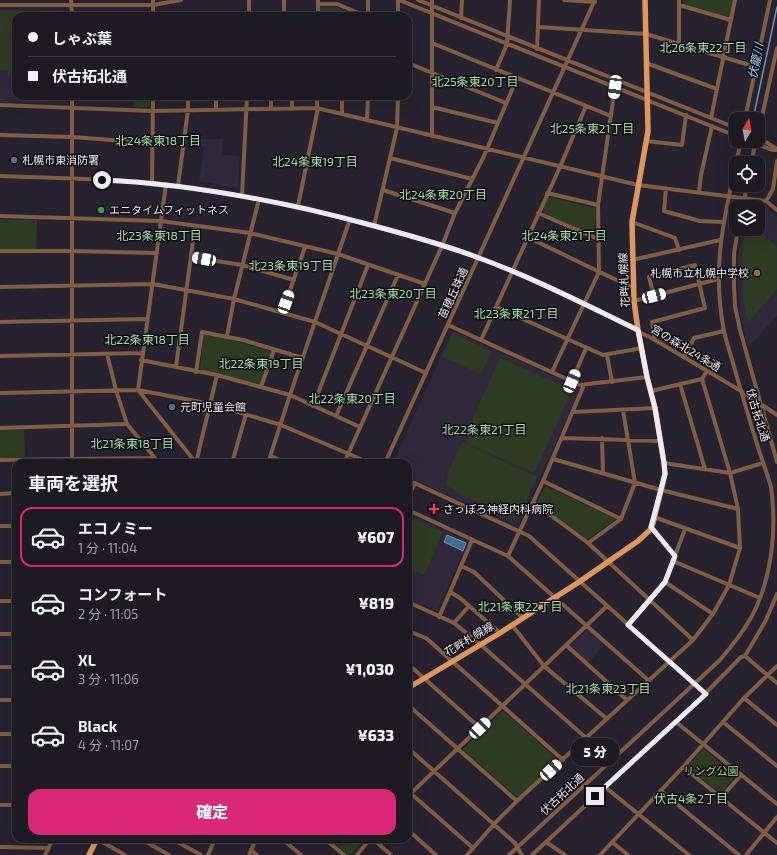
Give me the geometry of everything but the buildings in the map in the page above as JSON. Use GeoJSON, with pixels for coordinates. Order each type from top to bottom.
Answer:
{"type":"FeatureCollection","features":[{"type":"Feature","properties":{"kind":"main road","name":"花畔札幌線"},"geometry":{"type":"LineString","coordinates":[[412,686],[500,633],[579,582],[638,541],[647,534],[651,527],[665,474],[655,408],[647,377],[638,330],[634,301],[632,260],[632,222],[648,131],[646,92],[646,0]]}},
{"type":"Feature","properties":{"kind":"main road"},"geometry":{"type":"LineString","coordinates":[[88,855],[95,843]]}},
{"type":"Feature","properties":{"kind":"street"},"geometry":{"type":"LineString","coordinates":[[23,0],[23,5]]}},
{"type":"Feature","properties":{"kind":"street"},"geometry":{"type":"LineString","coordinates":[[0,5],[71,2],[153,2],[181,0]]}},
{"type":"Feature","properties":{"kind":"street"},"geometry":{"type":"LineString","coordinates":[[249,0],[249,12]]}},
{"type":"Feature","properties":{"kind":"street"},"geometry":{"type":"LineString","coordinates":[[284,0],[284,12]]}},
{"type":"Feature","properties":{"kind":"street"},"geometry":{"type":"LineString","coordinates":[[367,12],[368,0]]}},
{"type":"Feature","properties":{"kind":"street"},"geometry":{"type":"LineString","coordinates":[[398,12],[399,0],[729,133]]}},
{"type":"Feature","properties":{"kind":"street"},"geometry":{"type":"LineString","coordinates":[[418,0],[729,125]]}},
{"type":"Feature","properties":{"kind":"street"},"geometry":{"type":"LineString","coordinates":[[432,0],[432,136]]}},
{"type":"Feature","properties":{"kind":"street"},"geometry":{"type":"LineString","coordinates":[[461,18],[462,0]]}},
{"type":"Feature","properties":{"kind":"street"},"geometry":{"type":"LineString","coordinates":[[496,70],[507,44],[510,0]]}},
{"type":"Feature","properties":{"kind":"street"},"geometry":{"type":"LineString","coordinates":[[537,49],[539,0]]}},
{"type":"Feature","properties":{"kind":"street"},"geometry":{"type":"LineString","coordinates":[[564,0],[595,1]]}},
{"type":"Feature","properties":{"kind":"street"},"geometry":{"type":"LineString","coordinates":[[711,118],[735,0]]}},
{"type":"Feature","properties":{"kind":"street"},"geometry":{"type":"LineString","coordinates":[[746,112],[770,0]]}},
{"type":"Feature","properties":{"kind":"street","name":"苗穂丘珠通"},"geometry":{"type":"LineString","coordinates":[[387,459],[595,1]]}},
{"type":"Feature","properties":{"kind":"street"},"geometry":{"type":"LineString","coordinates":[[71,2],[72,12]]}},
{"type":"Feature","properties":{"kind":"street"},"geometry":{"type":"LineString","coordinates":[[318,2],[337,4],[357,12]]}},
{"type":"Feature","properties":{"kind":"street"},"geometry":{"type":"LineString","coordinates":[[679,44],[679,2],[731,20]]}},
{"type":"Feature","properties":{"kind":"street"},"geometry":{"type":"LineString","coordinates":[[539,27],[646,34],[756,67]]}},
{"type":"Feature","properties":{"kind":"street"},"geometry":{"type":"LineString","coordinates":[[432,43],[611,116]]}},
{"type":"Feature","properties":{"kind":"street"},"geometry":{"type":"LineString","coordinates":[[763,112],[777,48]]}},
{"type":"Feature","properties":{"kind":"street"},"geometry":{"type":"LineString","coordinates":[[646,63],[717,88]]}},
{"type":"Feature","properties":{"kind":"street"},"geometry":{"type":"LineString","coordinates":[[412,65],[506,103]]}},
{"type":"Feature","properties":{"kind":"street"},"geometry":{"type":"LineString","coordinates":[[772,72],[777,73]]}},
{"type":"Feature","properties":{"kind":"street"},"geometry":{"type":"LineString","coordinates":[[346,459],[442,246],[455,213],[487,149],[517,78]]}},
{"type":"Feature","properties":{"kind":"street"},"geometry":{"type":"LineString","coordinates":[[552,372],[599,272],[598,206],[615,87]]}},
{"type":"Feature","properties":{"kind":"street"},"geometry":{"type":"LineString","coordinates":[[72,100],[72,459]]}},
{"type":"Feature","properties":{"kind":"street"},"geometry":{"type":"LineString","coordinates":[[152,183],[153,100]]}},
{"type":"Feature","properties":{"kind":"street"},"geometry":{"type":"LineString","coordinates":[[178,186],[188,100]]}},
{"type":"Feature","properties":{"kind":"street"},"geometry":{"type":"LineString","coordinates":[[216,100],[216,109]]}},
{"type":"Feature","properties":{"kind":"street"},"geometry":{"type":"LineString","coordinates":[[242,196],[247,100]]}},
{"type":"Feature","properties":{"kind":"street"},"geometry":{"type":"LineString","coordinates":[[271,100],[271,109]]}},
{"type":"Feature","properties":{"kind":"street"},"geometry":{"type":"LineString","coordinates":[[292,100],[292,108]]}},
{"type":"Feature","properties":{"kind":"street"},"geometry":{"type":"LineString","coordinates":[[298,206],[318,108],[317,100]]}},
{"type":"Feature","properties":{"kind":"street"},"geometry":{"type":"LineString","coordinates":[[342,100],[342,114]]}},
{"type":"Feature","properties":{"kind":"street"},"geometry":{"type":"LineString","coordinates":[[367,120],[368,100]]}},
{"type":"Feature","properties":{"kind":"street"},"geometry":{"type":"LineString","coordinates":[[374,226],[397,128],[398,100]]}},
{"type":"Feature","properties":{"kind":"street"},"geometry":{"type":"LineString","coordinates":[[0,105],[153,111],[318,108],[638,185],[729,195],[766,201],[777,210]]}},
{"type":"Feature","properties":{"kind":"street"},"geometry":{"type":"LineString","coordinates":[[481,340],[586,106]]}},
{"type":"Feature","properties":{"kind":"street"},"geometry":{"type":"LineString","coordinates":[[432,107],[498,123]]}},
{"type":"Feature","properties":{"kind":"street"},"geometry":{"type":"LineString","coordinates":[[646,141],[682,145],[686,115]]}},
{"type":"Feature","properties":{"kind":"street"},"geometry":{"type":"LineString","coordinates":[[700,192],[712,126]]}},
{"type":"Feature","properties":{"kind":"street"},"geometry":{"type":"LineString","coordinates":[[0,135],[72,137],[152,143]]}},
{"type":"Feature","properties":{"kind":"street"},"geometry":{"type":"LineString","coordinates":[[765,141],[777,150]]}},
{"type":"Feature","properties":{"kind":"street"},"geometry":{"type":"LineString","coordinates":[[765,146],[772,150],[777,150]]}},
{"type":"Feature","properties":{"kind":"street"},"geometry":{"type":"LineString","coordinates":[[390,158],[472,179]]}},
{"type":"Feature","properties":{"kind":"street"},"geometry":{"type":"LineString","coordinates":[[766,201],[773,189],[776,178],[777,161]]}},
{"type":"Feature","properties":{"kind":"street","name":"宮の森北24条通"},"geometry":{"type":"LineString","coordinates":[[0,176],[72,178],[166,184],[242,196],[298,206],[350,219],[442,246],[513,271],[638,330],[741,391],[777,415]]}},
{"type":"Feature","properties":{"kind":"street"},"geometry":{"type":"LineString","coordinates":[[166,184],[138,390],[193,459]]}},
{"type":"Feature","properties":{"kind":"street"},"geometry":{"type":"LineString","coordinates":[[666,188],[664,211],[700,221],[724,222]]}},
{"type":"Feature","properties":{"kind":"street"},"geometry":{"type":"LineString","coordinates":[[383,190],[455,213]]}},
{"type":"Feature","properties":{"kind":"street","name":"伏古拓北通"},"geometry":{"type":"LineString","coordinates":[[509,855],[720,660],[740,635],[760,598],[772,556],[775,527],[772,495],[724,331],[718,293],[720,240],[730,192]]}},
{"type":"Feature","properties":{"kind":"street"},"geometry":{"type":"LineString","coordinates":[[745,198],[746,192]]}},
{"type":"Feature","properties":{"kind":"street"},"geometry":{"type":"LineString","coordinates":[[547,193],[598,206]]}},
{"type":"Feature","properties":{"kind":"street"},"geometry":{"type":"LineString","coordinates":[[227,336],[234,299],[259,199]]}},
{"type":"Feature","properties":{"kind":"street"},"geometry":{"type":"LineString","coordinates":[[538,213],[598,239]]}},
{"type":"Feature","properties":{"kind":"street"},"geometry":{"type":"LineString","coordinates":[[0,216],[161,221],[250,233],[338,254],[425,284]]}},
{"type":"Feature","properties":{"kind":"street"},"geometry":{"type":"LineString","coordinates":[[270,459],[350,219]]}},
{"type":"Feature","properties":{"kind":"street"},"geometry":{"type":"LineString","coordinates":[[632,222],[675,238],[678,250]]}},
{"type":"Feature","properties":{"kind":"street"},"geometry":{"type":"LineString","coordinates":[[176,367],[196,226]]}},
{"type":"Feature","properties":{"kind":"street","name":"伏古拓北通"},"geometry":{"type":"LineString","coordinates":[[737,236],[734,254],[735,306],[740,330],[777,462]]}},
{"type":"Feature","properties":{"kind":"street"},"geometry":{"type":"LineString","coordinates":[[527,238],[633,288]]}},
{"type":"Feature","properties":{"kind":"street"},"geometry":{"type":"LineString","coordinates":[[632,260],[720,240]]}},
{"type":"Feature","properties":{"kind":"street"},"geometry":{"type":"LineString","coordinates":[[282,313],[305,247]]}},
{"type":"Feature","properties":{"kind":"street"},"geometry":{"type":"LineString","coordinates":[[0,251],[157,253]]}},
{"type":"Feature","properties":{"kind":"street"},"geometry":{"type":"LineString","coordinates":[[191,257],[242,265],[294,280]]}},
{"type":"Feature","properties":{"kind":"street"},"geometry":{"type":"LineString","coordinates":[[313,406],[368,265]]}},
{"type":"Feature","properties":{"kind":"street"},"geometry":{"type":"LineString","coordinates":[[654,296],[649,277],[695,265],[705,308],[652,322],[655,340]]}},
{"type":"Feature","properties":{"kind":"street"},"geometry":{"type":"LineString","coordinates":[[336,416],[398,275]]}},
{"type":"Feature","properties":{"kind":"street"},"geometry":{"type":"LineString","coordinates":[[634,301],[718,279]]}},
{"type":"Feature","properties":{"kind":"street"},"geometry":{"type":"LineString","coordinates":[[0,287],[153,284],[234,299],[315,322],[426,373]]}},
{"type":"Feature","properties":{"kind":"street"},"geometry":{"type":"LineString","coordinates":[[496,307],[603,355],[642,348]]}},
{"type":"Feature","properties":{"kind":"street"},"geometry":{"type":"LineString","coordinates":[[0,322],[147,320]]}},
{"type":"Feature","properties":{"kind":"street"},"geometry":{"type":"LineString","coordinates":[[448,325],[580,385],[647,377]]}},
{"type":"Feature","properties":{"kind":"street"},"geometry":{"type":"LineString","coordinates":[[684,357],[694,338],[724,331]]}},
{"type":"Feature","properties":{"kind":"street"},"geometry":{"type":"LineString","coordinates":[[196,372],[202,332],[227,336],[303,358]]}},
{"type":"Feature","properties":{"kind":"street"},"geometry":{"type":"LineString","coordinates":[[572,381],[586,348]]}},
{"type":"Feature","properties":{"kind":"street"},"geometry":{"type":"LineString","coordinates":[[261,387],[274,350]]}},
{"type":"Feature","properties":{"kind":"street"},"geometry":{"type":"LineString","coordinates":[[0,356],[142,353]]}},
{"type":"Feature","properties":{"kind":"street"},"geometry":{"type":"LineString","coordinates":[[107,354],[116,390],[127,424],[155,458]]}},
{"type":"Feature","properties":{"kind":"street"},"geometry":{"type":"LineString","coordinates":[[607,355],[612,382]]}},
{"type":"Feature","properties":{"kind":"street"},"geometry":{"type":"LineString","coordinates":[[141,360],[217,375],[261,387],[290,396],[360,427]]}},
{"type":"Feature","properties":{"kind":"street"},"geometry":{"type":"LineString","coordinates":[[651,391],[702,379],[707,371]]}},
{"type":"Feature","properties":{"kind":"street"},"geometry":{"type":"LineString","coordinates":[[197,459],[217,375]]}},
{"type":"Feature","properties":{"kind":"street"},"geometry":{"type":"LineString","coordinates":[[467,855],[517,801],[693,640],[714,614],[729,585],[740,548],[738,509],[730,473],[702,379]]}},
{"type":"Feature","properties":{"kind":"street"},"geometry":{"type":"LineString","coordinates":[[680,384],[705,469]]}},
{"type":"Feature","properties":{"kind":"street"},"geometry":{"type":"LineString","coordinates":[[508,556],[553,459],[584,385]]}},
{"type":"Feature","properties":{"kind":"street"},"geometry":{"type":"LineString","coordinates":[[0,392],[138,390],[211,404],[282,425],[361,459]]}},
{"type":"Feature","properties":{"kind":"street"},"geometry":{"type":"LineString","coordinates":[[573,412],[655,408]]}},
{"type":"Feature","properties":{"kind":"street"},"geometry":{"type":"LineString","coordinates":[[588,543],[622,519],[635,482],[623,410]]}},
{"type":"Feature","properties":{"kind":"street"},"geometry":{"type":"LineString","coordinates":[[233,459],[246,414]]}},
{"type":"Feature","properties":{"kind":"street"},"geometry":{"type":"LineString","coordinates":[[0,428],[127,424]]}},
{"type":"Feature","properties":{"kind":"street"},"geometry":{"type":"LineString","coordinates":[[562,438],[602,438],[661,441]]}},
{"type":"Feature","properties":{"kind":"street"},"geometry":{"type":"LineString","coordinates":[[602,438],[603,473]]}},
{"type":"Feature","properties":{"kind":"street"},"geometry":{"type":"LineString","coordinates":[[271,456],[277,459]]}},
{"type":"Feature","properties":{"kind":"street"},"geometry":{"type":"LineString","coordinates":[[127,459],[155,458]]}},
{"type":"Feature","properties":{"kind":"street"},"geometry":{"type":"LineString","coordinates":[[553,459],[661,490],[738,509]]}},
{"type":"Feature","properties":{"kind":"street"},"geometry":{"type":"LineString","coordinates":[[0,460],[12,460]]}},
{"type":"Feature","properties":{"kind":"street"},"geometry":{"type":"LineString","coordinates":[[664,463],[730,473],[763,463]]}},
{"type":"Feature","properties":{"kind":"street"},"geometry":{"type":"LineString","coordinates":[[543,481],[622,519]]}},
{"type":"Feature","properties":{"kind":"street"},"geometry":{"type":"LineString","coordinates":[[412,482],[529,536],[706,694]]}},
{"type":"Feature","properties":{"kind":"street"},"geometry":{"type":"LineString","coordinates":[[412,489],[415,483]]}},
{"type":"Feature","properties":{"kind":"street"},"geometry":{"type":"LineString","coordinates":[[0,494],[12,493]]}},
{"type":"Feature","properties":{"kind":"street"},"geometry":{"type":"LineString","coordinates":[[533,502],[588,543],[693,640]]}},
{"type":"Feature","properties":{"kind":"street"},"geometry":{"type":"LineString","coordinates":[[412,512],[508,556],[648,680]]}},
{"type":"Feature","properties":{"kind":"street"},"geometry":{"type":"LineString","coordinates":[[654,517],[740,548]]}},
{"type":"Feature","properties":{"kind":"street"},"geometry":{"type":"LineString","coordinates":[[0,526],[12,526]]}},
{"type":"Feature","properties":{"kind":"street"},"geometry":{"type":"LineString","coordinates":[[651,527],[675,556]]}},
{"type":"Feature","properties":{"kind":"street"},"geometry":{"type":"LineString","coordinates":[[628,625],[665,582],[685,529]]}},
{"type":"Feature","properties":{"kind":"street"},"geometry":{"type":"LineString","coordinates":[[439,617],[472,540]]}},
{"type":"Feature","properties":{"kind":"street"},"geometry":{"type":"LineString","coordinates":[[0,562],[12,562]]}},
{"type":"Feature","properties":{"kind":"street"},"geometry":{"type":"LineString","coordinates":[[673,562],[760,598]]}},
{"type":"Feature","properties":{"kind":"street"},"geometry":{"type":"LineString","coordinates":[[461,566],[474,572],[523,618]]}},
{"type":"Feature","properties":{"kind":"street"},"geometry":{"type":"LineString","coordinates":[[665,582],[714,614]]}},
{"type":"Feature","properties":{"kind":"street"},"geometry":{"type":"LineString","coordinates":[[450,592],[460,598],[500,633]]}},
{"type":"Feature","properties":{"kind":"street"},"geometry":{"type":"LineString","coordinates":[[532,855],[706,694],[740,658],[745,656],[766,620],[777,595]]}},
{"type":"Feature","properties":{"kind":"street"},"geometry":{"type":"LineString","coordinates":[[0,601],[12,601]]}},
{"type":"Feature","properties":{"kind":"street"},"geometry":{"type":"LineString","coordinates":[[412,604],[454,623],[611,760]]}},
{"type":"Feature","properties":{"kind":"street"},"geometry":{"type":"LineString","coordinates":[[454,623],[469,606]]}},
{"type":"Feature","properties":{"kind":"street"},"geometry":{"type":"LineString","coordinates":[[412,791],[607,606]]}},
{"type":"Feature","properties":{"kind":"street"},"geometry":{"type":"LineString","coordinates":[[512,625],[544,666],[607,719]]}},
{"type":"Feature","properties":{"kind":"street"},"geometry":{"type":"LineString","coordinates":[[412,632],[426,638],[563,760]]}},
{"type":"Feature","properties":{"kind":"street"},"geometry":{"type":"LineString","coordinates":[[0,634],[12,634]]}},
{"type":"Feature","properties":{"kind":"street"},"geometry":{"type":"LineString","coordinates":[[566,645],[627,700]]}},
{"type":"Feature","properties":{"kind":"street"},"geometry":{"type":"LineString","coordinates":[[745,656],[777,683]]}},
{"type":"Feature","properties":{"kind":"street"},"geometry":{"type":"LineString","coordinates":[[600,855],[661,791],[744,698],[777,666]]}},
{"type":"Feature","properties":{"kind":"street"},"geometry":{"type":"LineString","coordinates":[[0,667],[12,667]]}},
{"type":"Feature","properties":{"kind":"street"},"geometry":{"type":"LineString","coordinates":[[412,668],[480,728]]}},
{"type":"Feature","properties":{"kind":"street"},"geometry":{"type":"LineString","coordinates":[[744,698],[777,725]]}},
{"type":"Feature","properties":{"kind":"street"},"geometry":{"type":"LineString","coordinates":[[0,700],[12,700]]}},
{"type":"Feature","properties":{"kind":"street"},"geometry":{"type":"LineString","coordinates":[[412,709],[517,801]]}},
{"type":"Feature","properties":{"kind":"street"},"geometry":{"type":"LineString","coordinates":[[676,722],[777,804]]}},
{"type":"Feature","properties":{"kind":"street"},"geometry":{"type":"LineString","coordinates":[[723,722],[777,766]]}},
{"type":"Feature","properties":{"kind":"street"},"geometry":{"type":"LineString","coordinates":[[0,734],[12,734]]}},
{"type":"Feature","properties":{"kind":"street"},"geometry":{"type":"LineString","coordinates":[[412,752],[518,847],[522,855]]}},
{"type":"Feature","properties":{"kind":"street"},"geometry":{"type":"LineString","coordinates":[[0,766],[12,766]]}},
{"type":"Feature","properties":{"kind":"street"},"geometry":{"type":"LineString","coordinates":[[683,767],[777,843]]}},
{"type":"Feature","properties":{"kind":"street"},"geometry":{"type":"LineString","coordinates":[[721,798],[741,775]]}},
{"type":"Feature","properties":{"kind":"street"},"geometry":{"type":"LineString","coordinates":[[605,787],[689,855]]}},
{"type":"Feature","properties":{"kind":"street"},"geometry":{"type":"LineString","coordinates":[[661,791],[739,855]]}},
{"type":"Feature","properties":{"kind":"street"},"geometry":{"type":"LineString","coordinates":[[412,796],[474,848]]}},
{"type":"Feature","properties":{"kind":"street"},"geometry":{"type":"LineString","coordinates":[[0,805],[12,805]]}},
{"type":"Feature","properties":{"kind":"street"},"geometry":{"type":"LineString","coordinates":[[746,855],[777,817]]}},
{"type":"Feature","properties":{"kind":"street"},"geometry":{"type":"LineString","coordinates":[[412,834],[436,855]]}},
{"type":"Feature","properties":{"kind":"street"},"geometry":{"type":"LineString","coordinates":[[546,842],[565,855]]}},
{"type":"Feature","properties":{"kind":"street"},"geometry":{"type":"LineString","coordinates":[[612,842],[628,855]]}},
{"type":"Feature","properties":{"kind":"street"},"geometry":{"type":"LineString","coordinates":[[45,855],[51,843]]}},
{"type":"Feature","properties":{"kind":"street"},"geometry":{"type":"LineString","coordinates":[[104,843],[126,855]]}},
{"type":"Feature","properties":{"kind":"street"},"geometry":{"type":"LineString","coordinates":[[148,843],[169,855]]}},
{"type":"Feature","properties":{"kind":"street"},"geometry":{"type":"LineString","coordinates":[[179,843],[201,855]]}},
{"type":"Feature","properties":{"kind":"street"},"geometry":{"type":"LineString","coordinates":[[208,855],[213,843]]}},
{"type":"Feature","properties":{"kind":"street"},"geometry":{"type":"LineString","coordinates":[[249,855],[254,843]]}},
{"type":"Feature","properties":{"kind":"street"},"geometry":{"type":"LineString","coordinates":[[287,843],[301,855]]}},
{"type":"Feature","properties":{"kind":"street"},"geometry":{"type":"LineString","coordinates":[[330,843],[344,855]]}},
{"type":"Feature","properties":{"kind":"street"},"geometry":{"type":"LineString","coordinates":[[357,855],[367,843]]}},
{"type":"Feature","properties":{"kind":"street"},"geometry":{"type":"LineString","coordinates":[[378,843],[391,855]]}},
{"type":"Feature","properties":{"kind":"street"},"geometry":{"type":"LineString","coordinates":[[0,847],[45,846],[49,848]]}},
{"type":"Feature","properties":{"kind":"street"},"geometry":{"type":"LineString","coordinates":[[251,850],[257,855]]}},
{"type":"Feature","properties":{"kind":"shaded area"},"geometry":{"type":"Polygon","coordinates":[[[0,9],[67,10],[67,12],[12,12],[12,100],[67,100],[67,104],[0,102],[0,9]]]}},
{"type":"Feature","properties":{"kind":"shaded area"},"geometry":{"type":"Polygon","coordinates":[[[199,139],[223,139],[222,155],[240,156],[238,187],[199,181],[204,147],[197,145],[199,139]]]}},
{"type":"Feature","properties":{"kind":"shaded area","name":"札幌市立札幌中学校"},"geometry":{"type":"Polygon","coordinates":[[[765,206],[777,217],[777,316],[750,345],[748,345],[740,314],[738,259],[741,236],[765,236],[765,206]]]}},
{"type":"Feature","properties":{"kind":"shaded area"},"geometry":{"type":"Polygon","coordinates":[[[454,331],[579,388],[580,390],[518,524],[516,525],[412,479],[412,459],[395,459],[452,332],[454,331]]]}},
{"type":"Feature","properties":{"kind":"shaded area"},"geometry":{"type":"Polygon","coordinates":[[[412,515],[468,541],[437,611],[412,600],[412,515]]]}},
{"type":"Feature","properties":{"kind":"shaded area"},"geometry":{"type":"Polygon","coordinates":[[[588,629],[605,644],[588,663],[570,647],[588,629]]]}},
{"type":"Feature","properties":{"kind":"green space"},"geometry":{"type":"Polygon","coordinates":[[[683,0],[734,0],[731,16],[729,17],[684,4],[683,0]]]}},
{"type":"Feature","properties":{"kind":"green space"},"geometry":{"type":"Polygon","coordinates":[[[337,7],[349,12],[320,12],[320,8],[337,7]]]}},
{"type":"Feature","properties":{"kind":"green space"},"geometry":{"type":"Polygon","coordinates":[[[54,10],[54,12],[12,12],[12,76],[8,76],[8,70],[0,70],[0,11],[54,10]]]}},
{"type":"Feature","properties":{"kind":"green space"},"geometry":{"type":"Polygon","coordinates":[[[133,100],[150,100],[150,106],[148,107],[133,107],[133,100]]]}},
{"type":"Feature","properties":{"kind":"green space"},"geometry":{"type":"Polygon","coordinates":[[[551,197],[596,209],[595,234],[593,236],[544,213],[543,210],[548,198],[551,197]]]}},
{"type":"Feature","properties":{"kind":"green space"},"geometry":{"type":"Polygon","coordinates":[[[0,219],[37,220],[36,249],[0,249],[0,219]]]}},
{"type":"Feature","properties":{"kind":"green space"},"geometry":{"type":"Polygon","coordinates":[[[744,236],[765,236],[777,247],[777,289],[748,323],[744,301],[741,263],[744,236]]]}},
{"type":"Feature","properties":{"kind":"green space"},"geometry":{"type":"Polygon","coordinates":[[[453,333],[492,351],[481,374],[442,356],[453,333]]]}},
{"type":"Feature","properties":{"kind":"green space"},"geometry":{"type":"Polygon","coordinates":[[[205,334],[270,351],[271,352],[260,384],[200,370],[203,335],[205,334]]]}},
{"type":"Feature","properties":{"kind":"green space"},"geometry":{"type":"Polygon","coordinates":[[[500,358],[572,390],[534,473],[466,443],[470,434],[467,432],[500,358]]]}},
{"type":"Feature","properties":{"kind":"green space"},"geometry":{"type":"Polygon","coordinates":[[[0,430],[24,430],[25,457],[0,458],[0,430]]]}},
{"type":"Feature","properties":{"kind":"green space"},"geometry":{"type":"Polygon","coordinates":[[[462,442],[537,477],[517,520],[455,492],[455,490],[445,485],[448,478],[446,477],[462,442]]]}},
{"type":"Feature","properties":{"kind":"green space"},"geometry":{"type":"Polygon","coordinates":[[[545,486],[614,518],[614,521],[586,539],[538,504],[537,502],[545,486]]]}},
{"type":"Feature","properties":{"kind":"green space"},"geometry":{"type":"Polygon","coordinates":[[[412,518],[443,532],[424,575],[412,570],[412,518]]]}},
{"type":"Feature","properties":{"kind":"green space"},"geometry":{"type":"Polygon","coordinates":[[[502,711],[504,711],[558,760],[519,798],[463,750],[502,711]]]}},
{"type":"Feature","properties":{"kind":"green space","name":"リング公園"},"geometry":{"type":"Polygon","coordinates":[[[704,749],[736,776],[721,794],[687,767],[704,749]]]}},
{"type":"Feature","properties":{"kind":"green space"},"geometry":{"type":"Polygon","coordinates":[[[334,843],[361,843],[351,855],[348,855],[334,843]]]}},
{"type":"Feature","properties":{"kind":"water"},"geometry":{"type":"Polygon","coordinates":[[[447,535],[466,543],[463,551],[444,542],[447,535]]]}},
{"type":"Feature","properties":{"kind":"waterway","name":"伏籠川"},"geometry":{"type":"LineString","coordinates":[[754,112],[777,7]]}},
{"type":"Feature","properties":{"kind":"place","name":"札幌市東消防署"},"geometry":{"type":"Point","coordinates":[14,160]}},
{"type":"Feature","properties":{"kind":"place","name":"エニタイムフィットネス"},"geometry":{"type":"Point","coordinates":[101,210]}},
{"type":"Feature","properties":{"kind":"place","name":"札幌市立札幌中学校"},"geometry":{"type":"Point","coordinates":[757,273]}},
{"type":"Feature","properties":{"kind":"place","name":"元町児童会館"},"geometry":{"type":"Point","coordinates":[172,407]}},
{"type":"Feature","properties":{"kind":"place","name":"さっぽろ神経内科病院"},"geometry":{"type":"Point","coordinates":[434,509]}},
{"type":"Feature","properties":{"kind":"district","name":"北26条東22丁目"},"geometry":{"type":"Point","coordinates":[703,48]}},
{"type":"Feature","properties":{"kind":"district","name":"北25条東20丁目"},"geometry":{"type":"Point","coordinates":[475,82]}},
{"type":"Feature","properties":{"kind":"district","name":"北25条東21丁目"},"geometry":{"type":"Point","coordinates":[592,129]}},
{"type":"Feature","properties":{"kind":"district","name":"北24条東18丁目"},"geometry":{"type":"Point","coordinates":[158,141]}},
{"type":"Feature","properties":{"kind":"district","name":"北24条東19丁目"},"geometry":{"type":"Point","coordinates":[315,162]}},
{"type":"Feature","properties":{"kind":"district","name":"北24条東20丁目"},"geometry":{"type":"Point","coordinates":[443,195]}},
{"type":"Feature","properties":{"kind":"district","name":"北23条東18丁目"},"geometry":{"type":"Point","coordinates":[159,236]}},
{"type":"Feature","properties":{"kind":"district","name":"北24条東21丁目"},"geometry":{"type":"Point","coordinates":[564,236]}},
{"type":"Feature","properties":{"kind":"district","name":"北23条東19丁目"},"geometry":{"type":"Point","coordinates":[291,266]}},
{"type":"Feature","properties":{"kind":"district","name":"北23条東20丁目"},"geometry":{"type":"Point","coordinates":[393,294]}},
{"type":"Feature","properties":{"kind":"district","name":"北23条東21丁目"},"geometry":{"type":"Point","coordinates":[516,314]}},
{"type":"Feature","properties":{"kind":"district","name":"北22条東18丁目"},"geometry":{"type":"Point","coordinates":[147,340]}},
{"type":"Feature","properties":{"kind":"district","name":"北22条東19丁目"},"geometry":{"type":"Point","coordinates":[261,364]}},
{"type":"Feature","properties":{"kind":"district","name":"北22条東20丁目"},"geometry":{"type":"Point","coordinates":[352,399]}},
{"type":"Feature","properties":{"kind":"district","name":"北22条東21丁目"},"geometry":{"type":"Point","coordinates":[484,430]}},
{"type":"Feature","properties":{"kind":"district","name":"北21条東18丁目"},"geometry":{"type":"Point","coordinates":[132,444]}},
{"type":"Feature","properties":{"kind":"district","name":"北21条東22丁目"},"geometry":{"type":"Point","coordinates":[520,607]}},
{"type":"Feature","properties":{"kind":"district","name":"北21条東23丁目"},"geometry":{"type":"Point","coordinates":[608,689]}},
{"type":"Feature","properties":{"kind":"district","name":"伏古4条2丁目"},"geometry":{"type":"Point","coordinates":[691,799]}},
{"type":"Feature","properties":{"kind":"route"},"geometry":{"type":"LineString","coordinates":[[102,180],[166,184],[272,201],[350,219],[479,258],[513,271],[638,330],[647,377],[655,408],[665,474],[651,527],[675,556],[665,582],[628,625],[706,694],[595,796]]}}]}
